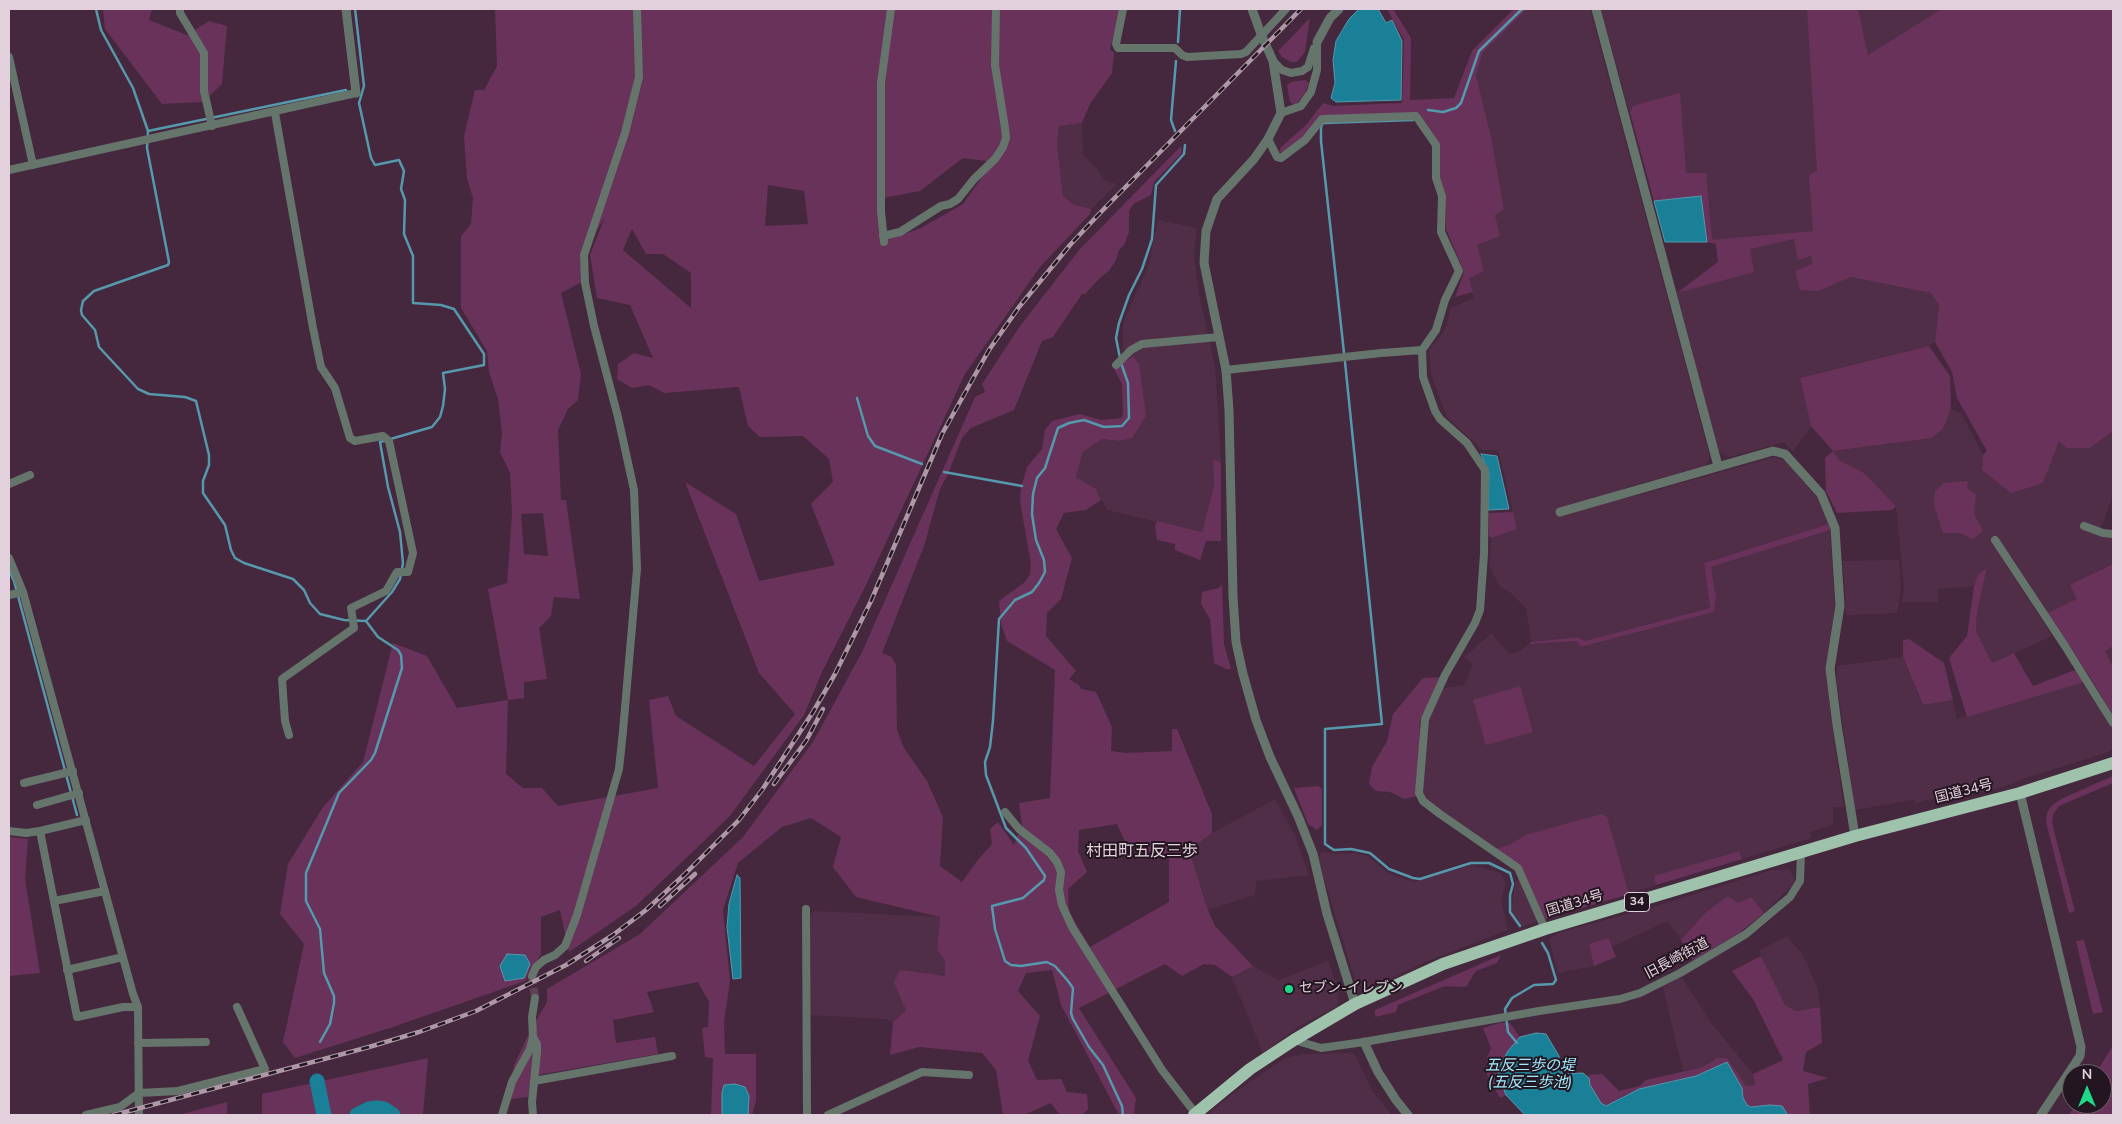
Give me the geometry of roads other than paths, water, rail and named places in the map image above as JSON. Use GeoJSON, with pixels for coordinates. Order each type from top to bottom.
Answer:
{"type":"FeatureCollection","features":[{"type":"Feature","properties":{"kind":"highway","name":"国道34号"},"geometry":{"type":"LineString","coordinates":[[1195,1114],[1250,1069],[1294,1040],[1355,1004],[1443,964],[1545,929],[1801,852],[1855,836],[2020,794],[2113,763]]}},
{"type":"Feature","properties":{"kind":"street"},"geometry":{"type":"LineString","coordinates":[[180,9],[180,13],[204,53],[204,91],[212,126]]}},
{"type":"Feature","properties":{"kind":"street"},"geometry":{"type":"LineString","coordinates":[[9,170],[275,113],[356,93],[346,9]]}},
{"type":"Feature","properties":{"kind":"street"},"geometry":{"type":"LineString","coordinates":[[532,976],[536,967],[544,960],[556,955],[566,946],[577,915],[619,769],[637,569],[634,490],[618,417],[594,326],[585,283],[584,255],[625,133],[639,77],[637,9]]}},
{"type":"Feature","properties":{"kind":"street"},"geometry":{"type":"LineString","coordinates":[[891,9],[881,83],[880,134],[883,239],[900,232],[941,206],[950,204],[958,198],[994,160],[1003,147],[1006,138],[995,65],[996,9]]}},
{"type":"Feature","properties":{"kind":"street"},"geometry":{"type":"LineString","coordinates":[[1122,9],[1116,44],[1118,48],[1170,47],[1187,56],[1241,54],[1246,52],[1286,9]]}},
{"type":"Feature","properties":{"kind":"street"},"geometry":{"type":"LineString","coordinates":[[1252,9],[1273,60],[1281,113],[1268,139],[1254,159],[1217,199],[1206,231],[1204,263],[1226,370],[1229,410],[1233,596],[1239,658],[1256,720],[1270,757],[1298,816],[1313,854],[1327,914],[1355,1004]]}},
{"type":"Feature","properties":{"kind":"street"},"geometry":{"type":"LineString","coordinates":[[1273,60],[1282,70],[1291,73],[1302,71],[1308,67],[1317,42],[1330,18],[1339,9]]}},
{"type":"Feature","properties":{"kind":"street"},"geometry":{"type":"LineString","coordinates":[[1596,9],[1718,466]]}},
{"type":"Feature","properties":{"kind":"street"},"geometry":{"type":"LineString","coordinates":[[1281,113],[1301,106],[1311,92],[1317,70],[1317,42]]}},
{"type":"Feature","properties":{"kind":"street"},"geometry":{"type":"LineString","coordinates":[[9,57],[33,165]]}},
{"type":"Feature","properties":{"kind":"street"},"geometry":{"type":"LineString","coordinates":[[275,113],[312,328],[322,367],[335,388],[350,438],[355,441],[386,439],[413,553],[408,572],[397,572],[386,591],[351,608],[354,628],[282,679],[285,721],[289,735]]}},
{"type":"Feature","properties":{"kind":"street"},"geometry":{"type":"LineString","coordinates":[[1268,139],[1277,157],[1281,158],[1305,140],[1324,119],[1416,116],[1436,145],[1436,178],[1442,196],[1441,232],[1459,271],[1452,290],[1445,300],[1436,330],[1422,350],[1424,377],[1435,411],[1440,419],[1473,451],[1485,470],[1483,577],[1480,610],[1475,623],[1428,708],[1423,733],[1419,793],[1423,800],[1440,814],[1518,868],[1545,929]]}},
{"type":"Feature","properties":{"kind":"street"},"geometry":{"type":"LineString","coordinates":[[1116,365],[1131,350],[1142,344],[1219,337]]}},
{"type":"Feature","properties":{"kind":"street"},"geometry":{"type":"LineString","coordinates":[[1226,370],[1422,350]]}},
{"type":"Feature","properties":{"kind":"street"},"geometry":{"type":"LineString","coordinates":[[1560,512],[1773,451],[1785,454],[1821,494],[1835,528],[1840,606],[1830,669],[1855,836]]}},
{"type":"Feature","properties":{"kind":"street"},"geometry":{"type":"LineString","coordinates":[[9,484],[30,475]]}},
{"type":"Feature","properties":{"kind":"street"},"geometry":{"type":"LineString","coordinates":[[2084,526],[2103,534],[2113,534]]}},
{"type":"Feature","properties":{"kind":"street"},"geometry":{"type":"LineString","coordinates":[[1995,540],[2066,646],[2113,723]]}},
{"type":"Feature","properties":{"kind":"street"},"geometry":{"type":"LineString","coordinates":[[9,558],[23,592],[73,770],[122,957],[138,1007],[139,1115]]}},
{"type":"Feature","properties":{"kind":"street"},"geometry":{"type":"LineString","coordinates":[[9,596],[23,592]]}},
{"type":"Feature","properties":{"kind":"street"},"geometry":{"type":"LineString","coordinates":[[24,783],[73,770]]}},
{"type":"Feature","properties":{"kind":"street"},"geometry":{"type":"LineString","coordinates":[[37,805],[79,794]]}},
{"type":"Feature","properties":{"kind":"street"},"geometry":{"type":"LineString","coordinates":[[2020,794],[2081,1048],[2080,1056],[2041,1115]]}},
{"type":"Feature","properties":{"kind":"street"},"geometry":{"type":"LineString","coordinates":[[1005,812],[1020,829],[1050,853],[1057,862],[1061,872],[1059,890],[1062,905],[1072,927],[1162,1070],[1195,1114]]}},
{"type":"Feature","properties":{"kind":"street"},"geometry":{"type":"LineString","coordinates":[[9,831],[26,833],[40,831],[86,820]]}},
{"type":"Feature","properties":{"kind":"street"},"geometry":{"type":"LineString","coordinates":[[40,831],[76,1017],[123,1007],[138,1007]]}},
{"type":"Feature","properties":{"kind":"street","name":"旧長崎街道"},"geometry":{"type":"LineString","coordinates":[[1364,1042],[1620,999],[1640,993],[1746,934],[1790,897],[1800,881],[1801,852]]}},
{"type":"Feature","properties":{"kind":"street"},"geometry":{"type":"LineString","coordinates":[[54,901],[105,891]]}},
{"type":"Feature","properties":{"kind":"street"},"geometry":{"type":"LineString","coordinates":[[806,909],[807,1115]]}},
{"type":"Feature","properties":{"kind":"street"},"geometry":{"type":"LineString","coordinates":[[67,970],[122,957]]}},
{"type":"Feature","properties":{"kind":"street"},"geometry":{"type":"LineString","coordinates":[[502,1115],[512,1082],[530,1049],[533,1037],[532,1017],[536,998]]}},
{"type":"Feature","properties":{"kind":"street"},"geometry":{"type":"LineString","coordinates":[[86,1115],[120,1107],[139,1093],[178,1091],[265,1069],[238,1007]]}},
{"type":"Feature","properties":{"kind":"street"},"geometry":{"type":"LineString","coordinates":[[533,1037],[537,1044],[533,1115]]}},
{"type":"Feature","properties":{"kind":"street"},"geometry":{"type":"LineString","coordinates":[[1294,1040],[1321,1048],[1364,1042],[1378,1072],[1408,1115]]}},
{"type":"Feature","properties":{"kind":"street"},"geometry":{"type":"LineString","coordinates":[[138,1043],[206,1042]]}},
{"type":"Feature","properties":{"kind":"street"},"geometry":{"type":"LineString","coordinates":[[534,1081],[672,1056]]}},
{"type":"Feature","properties":{"kind":"street"},"geometry":{"type":"LineString","coordinates":[[828,1115],[922,1072],[968,1075]]}},
{"type":"Feature","properties":{"kind":"water"},"geometry":{"type":"Polygon","coordinates":[[[1359,9],[1378,9],[1386,23],[1392,20],[1402,41],[1401,100],[1336,102],[1331,98],[1335,83],[1333,60],[1336,41],[1349,19],[1359,9]]]}},
{"type":"Feature","properties":{"kind":"water"},"geometry":{"type":"Polygon","coordinates":[[[1701,196],[1707,242],[1665,242],[1654,201],[1701,196]]]}},
{"type":"Feature","properties":{"kind":"water"},"geometry":{"type":"Polygon","coordinates":[[[1481,454],[1497,456],[1509,509],[1488,510],[1489,473],[1481,454]]]}},
{"type":"Feature","properties":{"kind":"water"},"geometry":{"type":"Polygon","coordinates":[[[737,875],[740,878],[741,978],[733,979],[727,927],[729,904],[737,875]]]}},
{"type":"Feature","properties":{"kind":"water"},"geometry":{"type":"Polygon","coordinates":[[[507,954],[525,955],[530,964],[524,978],[505,981],[500,966],[507,954]]]}},
{"type":"Feature","properties":{"kind":"water","name":"五反三歩の堤 (五反三歩池)"},"geometry":{"type":"Polygon","coordinates":[[[1536,1033],[1546,1034],[1559,1056],[1560,1070],[1563,1074],[1583,1073],[1589,1078],[1590,1085],[1601,1103],[1606,1106],[1639,1089],[1696,1076],[1727,1062],[1742,1088],[1743,1098],[1747,1105],[1751,1107],[1782,1106],[1788,1115],[1525,1115],[1506,1095],[1498,1075],[1499,1067],[1508,1051],[1520,1037],[1536,1033]]]}},
{"type":"Feature","properties":{"kind":"water"},"geometry":{"type":"Polygon","coordinates":[[[735,1084],[745,1087],[749,1096],[748,1115],[722,1115],[724,1085],[735,1084]]]}},
{"type":"Feature","properties":{"kind":"waterway"},"geometry":{"type":"LineString","coordinates":[[96,9],[101,30],[133,88],[148,131],[147,148],[169,262],[168,265],[94,291],[83,301],[82,315],[95,330],[99,347],[138,389],[149,394],[185,397],[196,401],[209,455],[209,465],[203,481],[203,493],[225,525],[231,550],[235,558],[244,563],[293,579],[304,590],[310,603],[320,614],[344,620],[366,621]]}},
{"type":"Feature","properties":{"kind":"waterway"},"geometry":{"type":"LineString","coordinates":[[355,9],[364,86],[359,103],[371,158],[375,165],[399,160],[404,171],[401,189],[405,200],[404,234],[413,256],[413,303],[441,305],[454,309],[484,354],[484,365],[443,373],[445,389],[443,406],[440,417],[432,427],[380,442],[388,487],[400,532],[403,563],[400,579],[392,592],[366,621]]}},
{"type":"Feature","properties":{"kind":"waterway"},"geometry":{"type":"LineString","coordinates":[[1178,42],[1180,9]]}},
{"type":"Feature","properties":{"kind":"waterway"},"geometry":{"type":"LineString","coordinates":[[1428,110],[1443,112],[1456,108],[1461,103],[1479,51],[1522,9]]}},
{"type":"Feature","properties":{"kind":"waterway"},"geometry":{"type":"LineString","coordinates":[[1175,131],[1171,120],[1176,61]]}},
{"type":"Feature","properties":{"kind":"waterway"},"geometry":{"type":"LineString","coordinates":[[148,131],[346,90]]}},
{"type":"Feature","properties":{"kind":"waterway"},"geometry":{"type":"LineString","coordinates":[[1344,353],[1321,127],[1323,123],[1413,120]]}},
{"type":"Feature","properties":{"kind":"waterway"},"geometry":{"type":"LineString","coordinates":[[1120,358],[1116,338],[1119,323],[1129,295],[1142,269],[1152,239],[1156,185],[1184,154],[1185,145]]}},
{"type":"Feature","properties":{"kind":"waterway"},"geometry":{"type":"LineString","coordinates":[[1345,362],[1382,724],[1325,729],[1325,844],[1334,850],[1351,849],[1370,853],[1389,869],[1420,879],[1471,863],[1489,863],[1510,873],[1513,884],[1510,895],[1510,912],[1520,926]]}},
{"type":"Feature","properties":{"kind":"waterway"},"geometry":{"type":"LineString","coordinates":[[1121,363],[1128,383],[1129,418],[1122,426],[1104,427],[1084,420],[1069,423],[1058,428],[1045,468],[1037,478],[1033,494],[1032,514],[1036,540],[1044,560],[1045,572],[1032,592],[1015,600],[999,619],[993,721],[990,747],[985,762],[986,775],[1006,828],[1026,848],[1045,876],[1044,880],[1023,898],[992,906],[995,929],[1005,961],[1011,965],[1021,966],[1047,962],[1055,966],[1068,981],[1073,988],[1071,1013],[1073,1019],[1089,1047],[1103,1065],[1122,1106],[1123,1115]]}},
{"type":"Feature","properties":{"kind":"waterway"},"geometry":{"type":"LineString","coordinates":[[857,398],[868,436],[875,446],[922,464]]}},
{"type":"Feature","properties":{"kind":"waterway"},"geometry":{"type":"LineString","coordinates":[[944,472],[1022,486]]}},
{"type":"Feature","properties":{"kind":"waterway"},"geometry":{"type":"LineString","coordinates":[[9,570],[14,581],[77,815]]}},
{"type":"Feature","properties":{"kind":"waterway"},"geometry":{"type":"LineString","coordinates":[[320,1042],[330,1024],[334,996],[324,973],[320,929],[306,901],[306,873],[339,793],[371,760],[375,753],[402,668],[401,655],[398,650],[378,637],[366,621]]}},
{"type":"Feature","properties":{"kind":"waterway"},"geometry":{"type":"LineString","coordinates":[[1517,1043],[1508,1032],[1505,1009],[1512,998],[1534,985],[1553,984],[1556,980],[1548,953],[1542,943]]}},
{"type":"Feature","properties":{"kind":"waterway"},"geometry":{"type":"LineString","coordinates":[[317,1081],[324,1115]]}},
{"type":"Feature","properties":{"kind":"waterway"},"geometry":{"type":"LineString","coordinates":[[357,1115],[369,1109],[377,1108],[384,1109],[393,1115]]}},
{"type":"Feature","properties":{"kind":"tunnel"},"geometry":{"type":"LineString","coordinates":[[532,976],[535,998]]}},
{"type":"Feature","properties":{"kind":"railway"},"geometry":{"type":"LineString","coordinates":[[114,1115],[369,1047],[419,1032],[476,1011],[566,965],[613,935],[646,910],[684,875],[739,820],[762,790],[813,712],[835,674],[871,601],[942,434],[989,350],[1019,307],[1070,245],[1100,213],[1301,9]]}},
{"type":"Feature","properties":{"kind":"railway"},"geometry":{"type":"LineString","coordinates":[[774,784],[806,741],[823,709]]}},
{"type":"Feature","properties":{"kind":"railway"},"geometry":{"type":"LineString","coordinates":[[660,906],[695,874]]}},
{"type":"Feature","properties":{"kind":"railway"},"geometry":{"type":"LineString","coordinates":[[586,961],[619,938]]}},
{"type":"Feature","properties":{"kind":"place","name":"セブン-イレブン"},"geometry":{"type":"Point","coordinates":[1289,989]}},
{"type":"Feature","properties":{"kind":"district","name":"村田町五反三歩"},"geometry":{"type":"Point","coordinates":[1142,852]}}]}
